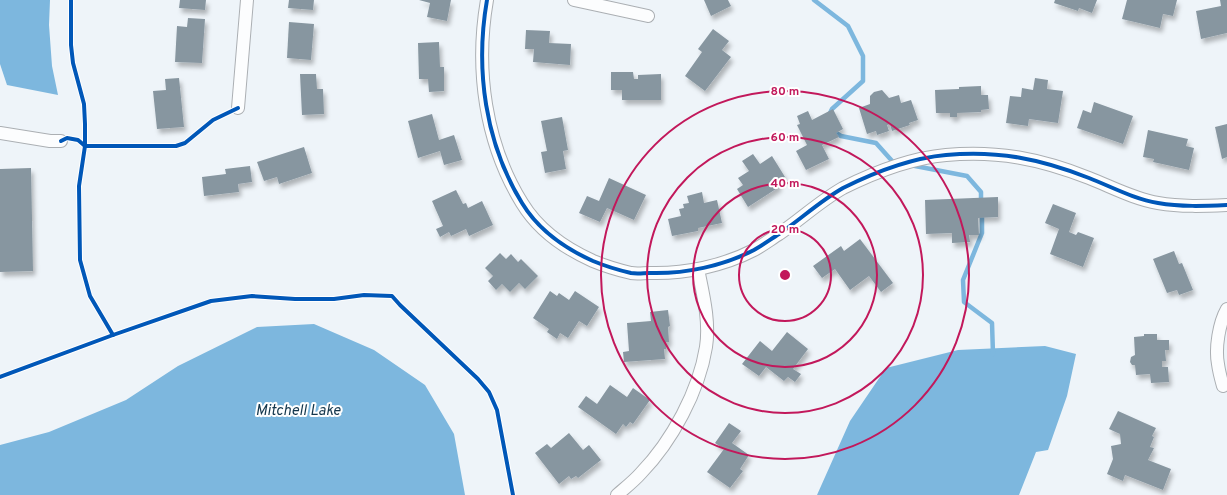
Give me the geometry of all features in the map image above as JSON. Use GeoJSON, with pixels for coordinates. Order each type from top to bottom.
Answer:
{"type":"FeatureCollection","features":[{"type":"Feature","properties":{"kind":"street"},"geometry":{"type":"LineString","coordinates":[[238,108],[247,0]]}},
{"type":"Feature","properties":{"kind":"street"},"geometry":{"type":"LineString","coordinates":[[487,0],[481,57],[485,101],[496,145],[513,188],[529,214],[550,236],[575,253],[603,265],[632,273],[664,274],[694,271],[725,262],[754,250],[842,189],[906,163],[944,155],[981,153],[1019,157],[1056,166],[1091,179],[1124,194],[1158,203],[1194,206],[1227,204]]}},
{"type":"Feature","properties":{"kind":"street"},"geometry":{"type":"LineString","coordinates":[[574,0],[648,16]]}},
{"type":"Feature","properties":{"kind":"street"},"geometry":{"type":"LineString","coordinates":[[0,133],[50,141],[62,141]]}},
{"type":"Feature","properties":{"kind":"street"},"geometry":{"type":"LineString","coordinates":[[616,495],[641,472],[667,440],[687,406],[701,369],[706,346],[707,323],[705,301],[698,269]]}},
{"type":"Feature","properties":{"kind":"street"},"geometry":{"type":"LineString","coordinates":[[1222,386],[1217,363],[1218,338],[1224,314],[1227,309]]}},
{"type":"Feature","properties":{"kind":"water"},"geometry":{"type":"Polygon","coordinates":[[[0,0],[50,0],[49,25],[52,66],[58,95],[7,85],[0,64],[0,0]]]}},
{"type":"Feature","properties":{"kind":"water","name":"Mitchell Lake"},"geometry":{"type":"Polygon","coordinates":[[[314,324],[374,350],[425,385],[454,434],[465,495],[0,495],[0,445],[49,432],[126,400],[178,366],[257,327],[314,324]]]}},
{"type":"Feature","properties":{"kind":"water"},"geometry":{"type":"Polygon","coordinates":[[[1045,346],[1076,354],[1067,396],[1048,450],[1036,452],[1019,495],[817,495],[850,421],[886,368],[958,350],[1045,346]]]}},
{"type":"Feature","properties":{"kind":"building"},"geometry":{"type":"Polygon","coordinates":[[[180,0],[206,0],[205,10],[179,8],[180,0]]]}},
{"type":"Feature","properties":{"kind":"building"},"geometry":{"type":"Polygon","coordinates":[[[289,0],[314,0],[313,10],[288,8],[289,0]]]}},
{"type":"Feature","properties":{"kind":"building"},"geometry":{"type":"Polygon","coordinates":[[[419,0],[451,0],[447,21],[427,17],[430,3],[419,0]]]}},
{"type":"Feature","properties":{"kind":"building"},"geometry":{"type":"Polygon","coordinates":[[[704,0],[728,0],[731,6],[711,16],[704,0]]]}},
{"type":"Feature","properties":{"kind":"building"},"geometry":{"type":"Polygon","coordinates":[[[1055,0],[1097,0],[1092,13],[1079,8],[1078,11],[1054,3],[1055,0]]]}},
{"type":"Feature","properties":{"kind":"building"},"geometry":{"type":"Polygon","coordinates":[[[1127,0],[1177,0],[1173,16],[1163,14],[1160,28],[1122,19],[1127,0]]]}},
{"type":"Feature","properties":{"kind":"building"},"geometry":{"type":"Polygon","coordinates":[[[1220,0],[1227,0],[1227,33],[1201,39],[1196,11],[1221,6],[1220,0]]]}},
{"type":"Feature","properties":{"kind":"building"},"geometry":{"type":"Polygon","coordinates":[[[188,18],[205,19],[202,63],[175,62],[177,26],[187,27],[188,18]]]}},
{"type":"Feature","properties":{"kind":"building"},"geometry":{"type":"Polygon","coordinates":[[[289,22],[314,24],[311,60],[287,58],[289,22]]]}},
{"type":"Feature","properties":{"kind":"building"},"geometry":{"type":"Polygon","coordinates":[[[713,29],[729,41],[722,50],[731,57],[705,91],[685,76],[702,52],[698,49],[713,29]]]}},
{"type":"Feature","properties":{"kind":"building"},"geometry":{"type":"Polygon","coordinates":[[[526,30],[550,31],[549,43],[571,44],[570,65],[533,62],[534,49],[525,49],[526,30]]]}},
{"type":"Feature","properties":{"kind":"building"},"geometry":{"type":"Polygon","coordinates":[[[439,42],[440,67],[444,67],[444,91],[429,92],[428,79],[419,79],[418,43],[439,42]]]}},
{"type":"Feature","properties":{"kind":"building"},"geometry":{"type":"Polygon","coordinates":[[[611,72],[633,72],[634,79],[638,79],[638,75],[661,74],[661,100],[622,100],[622,90],[611,90],[611,72]]]}},
{"type":"Feature","properties":{"kind":"building"},"geometry":{"type":"Polygon","coordinates":[[[300,74],[316,74],[317,89],[323,89],[324,114],[302,115],[300,74]]]}},
{"type":"Feature","properties":{"kind":"building"},"geometry":{"type":"Polygon","coordinates":[[[179,78],[184,127],[157,129],[153,91],[166,90],[165,79],[179,78]]]}},
{"type":"Feature","properties":{"kind":"building"},"geometry":{"type":"Polygon","coordinates":[[[1035,78],[1048,80],[1047,89],[1063,91],[1058,123],[1029,119],[1028,126],[1006,123],[1010,96],[1021,97],[1022,88],[1033,90],[1035,78]]]}},
{"type":"Feature","properties":{"kind":"building"},"geometry":{"type":"Polygon","coordinates":[[[981,86],[981,95],[988,95],[989,109],[981,110],[981,112],[957,113],[957,117],[950,117],[950,113],[936,113],[935,90],[981,86]]]}},
{"type":"Feature","properties":{"kind":"building"},"geometry":{"type":"Polygon","coordinates":[[[882,90],[889,98],[899,95],[901,103],[911,100],[918,120],[909,123],[910,125],[892,131],[890,124],[887,125],[889,131],[877,135],[876,131],[867,134],[859,108],[870,104],[870,96],[874,92],[882,90]]]}},
{"type":"Feature","properties":{"kind":"building"},"geometry":{"type":"Polygon","coordinates":[[[1094,102],[1133,116],[1123,144],[1077,128],[1083,110],[1091,113],[1094,102]]]}},
{"type":"Feature","properties":{"kind":"building"},"geometry":{"type":"Polygon","coordinates":[[[833,109],[843,129],[836,133],[839,137],[822,145],[829,159],[806,170],[796,151],[807,145],[797,125],[800,124],[797,116],[808,111],[812,120],[833,109]]]}},
{"type":"Feature","properties":{"kind":"building"},"geometry":{"type":"Polygon","coordinates":[[[432,114],[439,140],[454,135],[462,160],[444,165],[440,151],[418,158],[408,121],[432,114]]]}},
{"type":"Feature","properties":{"kind":"building"},"geometry":{"type":"Polygon","coordinates":[[[562,117],[568,150],[563,151],[566,169],[545,173],[541,152],[547,151],[541,121],[562,117]]]}},
{"type":"Feature","properties":{"kind":"building"},"geometry":{"type":"Polygon","coordinates":[[[1227,124],[1227,157],[1222,159],[1215,127],[1227,124]]]}},
{"type":"Feature","properties":{"kind":"building"},"geometry":{"type":"Polygon","coordinates":[[[1148,130],[1188,139],[1186,146],[1194,148],[1189,170],[1153,162],[1154,159],[1143,157],[1148,130]]]}},
{"type":"Feature","properties":{"kind":"building"},"geometry":{"type":"Polygon","coordinates":[[[304,147],[312,173],[279,184],[277,177],[264,181],[257,162],[304,147]]]}},
{"type":"Feature","properties":{"kind":"building"},"geometry":{"type":"Polygon","coordinates":[[[753,154],[760,164],[772,156],[785,177],[778,182],[779,187],[748,207],[737,189],[743,185],[738,178],[749,171],[742,161],[753,154]]]}},
{"type":"Feature","properties":{"kind":"building"},"geometry":{"type":"Polygon","coordinates":[[[250,166],[252,182],[238,184],[239,192],[204,196],[202,177],[226,174],[225,169],[250,166]]]}},
{"type":"Feature","properties":{"kind":"building"},"geometry":{"type":"Polygon","coordinates":[[[31,168],[33,271],[0,272],[0,169],[31,168]]]}},
{"type":"Feature","properties":{"kind":"building"},"geometry":{"type":"Polygon","coordinates":[[[609,178],[646,195],[634,220],[607,208],[600,222],[579,213],[587,196],[599,201],[609,178]]]}},
{"type":"Feature","properties":{"kind":"building"},"geometry":{"type":"Polygon","coordinates":[[[456,190],[463,204],[466,203],[468,208],[482,201],[493,225],[469,236],[466,229],[451,236],[449,232],[440,237],[436,229],[443,226],[432,201],[456,190]]]}},
{"type":"Feature","properties":{"kind":"building"},"geometry":{"type":"Polygon","coordinates":[[[702,192],[704,203],[717,200],[722,223],[698,228],[698,231],[672,236],[668,219],[681,216],[679,209],[684,208],[683,204],[689,203],[687,196],[702,192]]]}},
{"type":"Feature","properties":{"kind":"building"},"geometry":{"type":"Polygon","coordinates":[[[998,197],[998,217],[978,218],[979,235],[969,235],[970,242],[952,243],[952,233],[926,234],[925,200],[998,197]]]}},
{"type":"Feature","properties":{"kind":"building"},"geometry":{"type":"Polygon","coordinates":[[[1053,204],[1076,213],[1069,232],[1076,235],[1078,232],[1094,238],[1083,267],[1050,254],[1059,229],[1045,223],[1053,204]]]}},
{"type":"Feature","properties":{"kind":"building"},"geometry":{"type":"Polygon","coordinates":[[[860,239],[893,283],[881,292],[869,276],[850,290],[835,269],[822,278],[813,266],[841,246],[844,251],[860,239]]]}},
{"type":"Feature","properties":{"kind":"building"},"geometry":{"type":"Polygon","coordinates":[[[1174,251],[1179,264],[1182,263],[1193,290],[1179,295],[1177,290],[1167,293],[1153,259],[1174,251]]]}},
{"type":"Feature","properties":{"kind":"building"},"geometry":{"type":"Polygon","coordinates":[[[500,253],[506,259],[511,254],[518,262],[521,259],[538,276],[525,289],[519,283],[510,292],[502,284],[496,290],[488,281],[493,276],[485,268],[500,253]]]}},
{"type":"Feature","properties":{"kind":"building"},"geometry":{"type":"Polygon","coordinates":[[[550,291],[557,296],[559,293],[569,300],[575,291],[599,307],[587,326],[579,321],[568,338],[560,333],[557,339],[547,332],[549,329],[533,318],[550,291]]]}},
{"type":"Feature","properties":{"kind":"building"},"geometry":{"type":"Polygon","coordinates":[[[668,310],[670,326],[668,327],[669,342],[666,342],[666,349],[664,349],[665,359],[624,362],[623,352],[629,351],[627,323],[651,321],[650,312],[668,310]]]}},
{"type":"Feature","properties":{"kind":"building"},"geometry":{"type":"Polygon","coordinates":[[[787,332],[808,349],[793,369],[801,374],[795,382],[788,377],[784,381],[766,367],[759,376],[742,364],[760,341],[772,351],[787,332]]]}},
{"type":"Feature","properties":{"kind":"building"},"geometry":{"type":"Polygon","coordinates":[[[1144,334],[1157,334],[1157,340],[1169,340],[1169,350],[1165,350],[1166,361],[1162,361],[1162,367],[1168,367],[1169,382],[1151,383],[1150,374],[1136,375],[1135,365],[1132,365],[1130,362],[1131,357],[1135,355],[1134,337],[1144,336],[1144,334]]]}},
{"type":"Feature","properties":{"kind":"building"},"geometry":{"type":"Polygon","coordinates":[[[610,385],[627,397],[633,388],[650,400],[633,424],[630,422],[626,427],[623,424],[616,434],[578,407],[586,396],[597,404],[610,385]]]}},
{"type":"Feature","properties":{"kind":"building"},"geometry":{"type":"Polygon","coordinates":[[[1118,411],[1156,428],[1152,436],[1154,437],[1150,447],[1154,448],[1148,460],[1171,469],[1163,490],[1125,475],[1123,481],[1107,474],[1113,459],[1111,446],[1121,444],[1120,434],[1109,429],[1118,411]]]}},
{"type":"Feature","properties":{"kind":"building"},"geometry":{"type":"Polygon","coordinates":[[[729,423],[741,431],[732,443],[749,455],[740,469],[743,471],[730,488],[707,472],[724,449],[715,443],[729,423]]]}},
{"type":"Feature","properties":{"kind":"building"},"geometry":{"type":"Polygon","coordinates":[[[569,433],[583,450],[589,445],[601,460],[578,478],[576,476],[571,479],[569,476],[559,484],[535,453],[547,444],[551,448],[569,433]]]}},
{"type":"Feature","properties":{"kind":"waterway"},"geometry":{"type":"LineString","coordinates":[[814,0],[848,26],[863,56],[863,81],[832,109],[829,115]]}},
{"type":"Feature","properties":{"kind":"waterway"},"geometry":{"type":"LineString","coordinates":[[833,131],[841,136],[876,143],[893,162],[897,162]]}},
{"type":"Feature","properties":{"kind":"waterway"},"geometry":{"type":"LineString","coordinates":[[910,165],[967,176],[981,192],[981,203]]}},
{"type":"Feature","properties":{"kind":"waterway"},"geometry":{"type":"LineString","coordinates":[[982,213],[982,233],[963,280],[964,302],[992,323],[993,354]]}},
{"type":"Feature","properties":{"kind":"cycle path"},"geometry":{"type":"LineString","coordinates":[[71,0],[71,45],[73,63],[84,104],[85,124],[85,146],[79,186],[80,260],[90,296],[113,335]]}},
{"type":"Feature","properties":{"kind":"cycle path"},"geometry":{"type":"LineString","coordinates":[[487,0],[482,52],[486,105],[499,156],[509,180],[529,213],[553,238],[582,256],[621,271],[631,273],[663,273],[717,265],[742,256],[761,246],[843,188],[893,167],[920,159],[946,155],[1001,155],[1036,161],[1071,171],[1132,196],[1149,201],[1184,206],[1227,205]]}},
{"type":"Feature","properties":{"kind":"cycle path"},"geometry":{"type":"LineString","coordinates":[[61,141],[67,138],[78,140],[85,146],[176,146],[185,143],[213,120],[238,108]]}},
{"type":"Feature","properties":{"kind":"cycle path"},"geometry":{"type":"LineString","coordinates":[[0,377],[113,335],[211,301],[252,296],[295,299],[334,299],[364,295],[392,296],[478,379],[489,392],[497,410],[513,495]]}}]}
